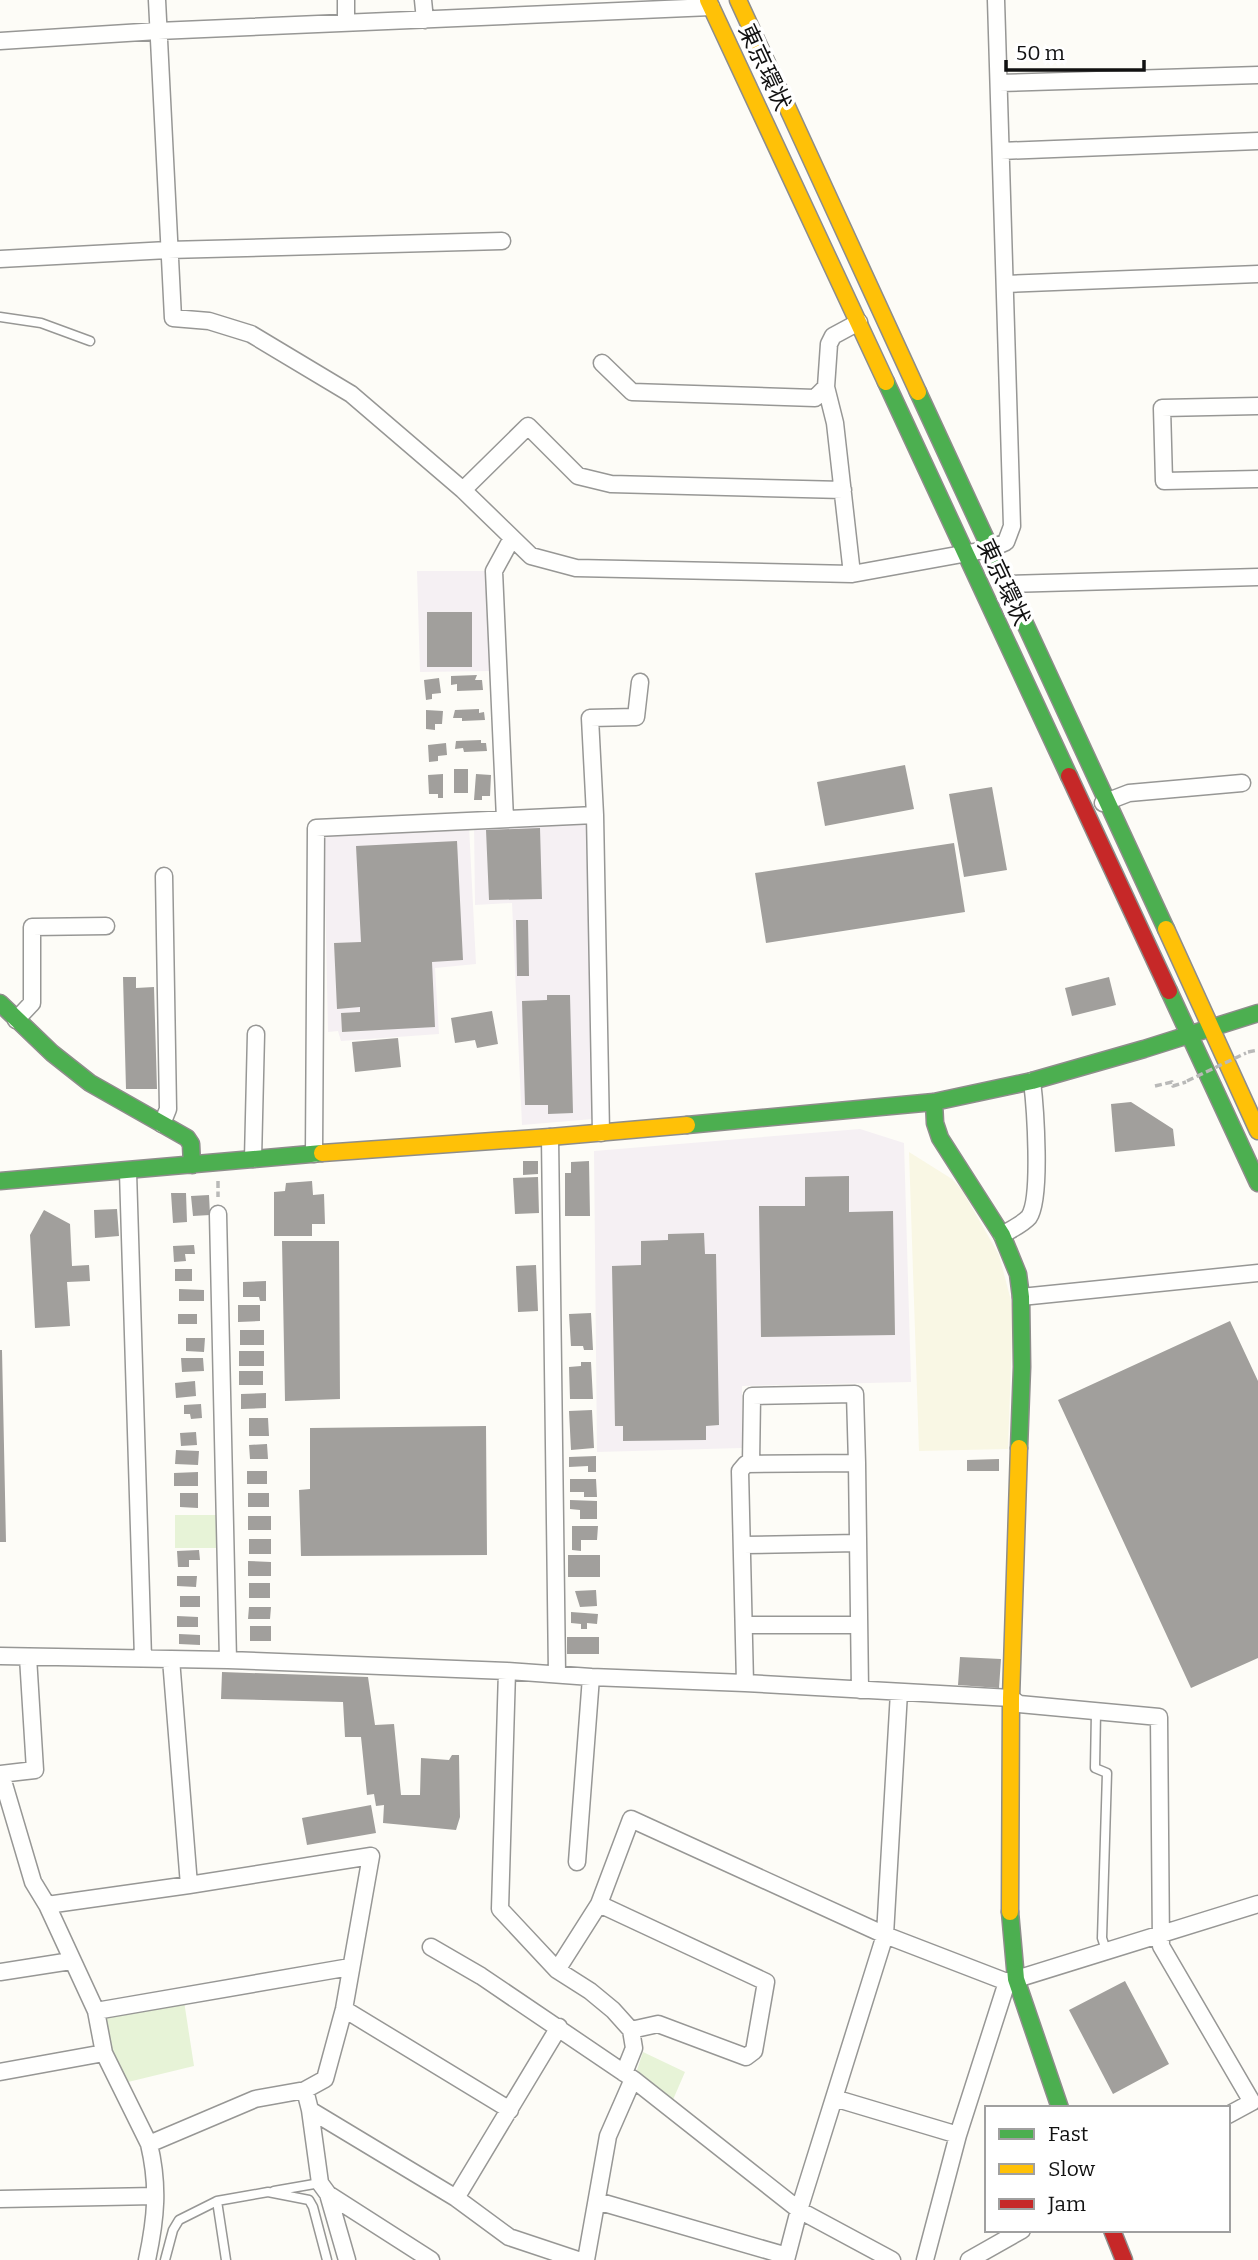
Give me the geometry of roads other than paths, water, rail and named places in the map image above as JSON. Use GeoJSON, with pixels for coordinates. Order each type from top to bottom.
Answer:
{"type":"FeatureCollection","features":[{"type":"Feature","properties":{"kind":"main road","name":"東京環状"},"geometry":{"type":"LineString","coordinates":[[738,0],[1258,1131]]}},
{"type":"Feature","properties":{"kind":"main road","name":"東京環状"},"geometry":{"type":"LineString","coordinates":[[709,4],[1258,1183]]}},
{"type":"Feature","properties":{"kind":"main road"},"geometry":{"type":"LineString","coordinates":[[0,1003],[52,1053],[90,1083],[187,1139],[191,1144],[192,1165]]}},
{"type":"Feature","properties":{"kind":"main road"},"geometry":{"type":"LineString","coordinates":[[0,1181],[601,1133],[934,1102],[1032,1081],[1258,1013]]}},
{"type":"Feature","properties":{"kind":"main road"},"geometry":{"type":"LineString","coordinates":[[934,1102],[935,1123],[940,1138],[1002,1235],[1018,1273],[1021,1297],[1022,1367],[1011,1698],[1012,1980],[1059,2106]]}},
{"type":"Feature","properties":{"kind":"main road"},"geometry":{"type":"LineString","coordinates":[[1113,2232],[1124,2260]]}},
{"type":"Feature","properties":{"kind":"street"},"geometry":{"type":"LineString","coordinates":[[157,0],[173,318],[209,321],[251,334],[351,394],[463,490],[531,556],[576,568],[852,574],[990,548],[1006,542],[1012,526],[996,0]]}},
{"type":"Feature","properties":{"kind":"street"},"geometry":{"type":"LineString","coordinates":[[346,0],[346,23]]}},
{"type":"Feature","properties":{"kind":"street"},"geometry":{"type":"LineString","coordinates":[[424,0],[425,20]]}},
{"type":"Feature","properties":{"kind":"street"},"geometry":{"type":"LineString","coordinates":[[0,41],[709,4]]}},
{"type":"Feature","properties":{"kind":"street"},"geometry":{"type":"LineString","coordinates":[[999,83],[1258,75]]}},
{"type":"Feature","properties":{"kind":"street"},"geometry":{"type":"LineString","coordinates":[[1001,151],[1258,141]]}},
{"type":"Feature","properties":{"kind":"street"},"geometry":{"type":"LineString","coordinates":[[0,259],[168,250],[502,241]]}},
{"type":"Feature","properties":{"kind":"street"},"geometry":{"type":"LineString","coordinates":[[1006,284],[1258,274]]}},
{"type":"Feature","properties":{"kind":"street"},"geometry":{"type":"LineString","coordinates":[[852,574],[835,423],[826,387],[829,344],[833,336],[859,322]]}},
{"type":"Feature","properties":{"kind":"street"},"geometry":{"type":"LineString","coordinates":[[602,363],[632,392],[815,398],[826,387]]}},
{"type":"Feature","properties":{"kind":"street"},"geometry":{"type":"LineString","coordinates":[[1258,406],[1162,408],[1164,481],[1258,479]]}},
{"type":"Feature","properties":{"kind":"street"},"geometry":{"type":"LineString","coordinates":[[463,490],[528,426],[578,476],[611,485],[843,490]]}},
{"type":"Feature","properties":{"kind":"street"},"geometry":{"type":"LineString","coordinates":[[505,819],[494,570],[512,538]]}},
{"type":"Feature","properties":{"kind":"street"},"geometry":{"type":"LineString","coordinates":[[1006,584],[1258,577]]}},
{"type":"Feature","properties":{"kind":"street"},"geometry":{"type":"LineString","coordinates":[[601,1133],[595,815],[590,718],[636,717],[640,682]]}},
{"type":"Feature","properties":{"kind":"street"},"geometry":{"type":"LineString","coordinates":[[1085,811],[1129,793],[1242,783]]}},
{"type":"Feature","properties":{"kind":"street"},"geometry":{"type":"LineString","coordinates":[[314,1154],[316,828],[595,815]]}},
{"type":"Feature","properties":{"kind":"street"},"geometry":{"type":"LineString","coordinates":[[162,1124],[168,1109],[164,876]]}},
{"type":"Feature","properties":{"kind":"street"},"geometry":{"type":"LineString","coordinates":[[16,1020],[32,1003],[32,927],[106,926]]}},
{"type":"Feature","properties":{"kind":"street"},"geometry":{"type":"LineString","coordinates":[[253,1159],[256,1034]]}},
{"type":"Feature","properties":{"kind":"street"},"geometry":{"type":"LineString","coordinates":[[1002,1235],[1028,1218],[1034,1204],[1037,1121],[1032,1081]]}},
{"type":"Feature","properties":{"kind":"street"},"geometry":{"type":"LineString","coordinates":[[550,1137],[557,1674]]}},
{"type":"Feature","properties":{"kind":"street"},"geometry":{"type":"LineString","coordinates":[[128,1172],[132,1662]]}},
{"type":"Feature","properties":{"kind":"street"},"geometry":{"type":"LineString","coordinates":[[218,1213],[228,1660]]}},
{"type":"Feature","properties":{"kind":"street"},"geometry":{"type":"LineString","coordinates":[[1021,1297],[1258,1273]]}},
{"type":"Feature","properties":{"kind":"street"},"geometry":{"type":"LineString","coordinates":[[751,1464],[752,1396],[855,1394],[860,1690]]}},
{"type":"Feature","properties":{"kind":"street"},"geometry":{"type":"LineString","coordinates":[[745,1683],[740,1471],[746,1464],[857,1464]]}},
{"type":"Feature","properties":{"kind":"street"},"geometry":{"type":"LineString","coordinates":[[743,1545],[858,1544]]}},
{"type":"Feature","properties":{"kind":"street"},"geometry":{"type":"LineString","coordinates":[[744,1625],[859,1625]]}},
{"type":"Feature","properties":{"kind":"street"},"geometry":{"type":"LineString","coordinates":[[0,1656],[84,1662],[228,1660],[745,1683],[1011,1698],[1019,1704],[1159,1717],[1161,1946],[1256,2105],[1230,2114]]}},
{"type":"Feature","properties":{"kind":"street"},"geometry":{"type":"LineString","coordinates":[[28,1657],[35,1770],[1,1774],[33,1882],[47,1905],[96,2011],[104,2053],[149,2144],[154,2166],[155,2222],[147,2260]]}},
{"type":"Feature","properties":{"kind":"street"},"geometry":{"type":"LineString","coordinates":[[171,1659],[189,1885]]}},
{"type":"Feature","properties":{"kind":"street"},"geometry":{"type":"LineString","coordinates":[[507,1671],[500,1909],[557,1970],[613,2010],[631,2030],[634,2048],[629,2076],[608,2136],[586,2260]]}},
{"type":"Feature","properties":{"kind":"street"},"geometry":{"type":"LineString","coordinates":[[577,1862],[592,1677]]}},
{"type":"Feature","properties":{"kind":"street"},"geometry":{"type":"LineString","coordinates":[[597,2201],[787,2258],[799,2210],[885,1935],[899,1692]]}},
{"type":"Feature","properties":{"kind":"street"},"geometry":{"type":"LineString","coordinates":[[557,1970],[599,1904],[631,1819],[885,1935],[1012,1980],[1258,1904]]}},
{"type":"Feature","properties":{"kind":"street"},"geometry":{"type":"LineString","coordinates":[[47,1905],[371,1856],[344,2009],[325,2079],[305,2090],[255,2099],[149,2144]]}},
{"type":"Feature","properties":{"kind":"street"},"geometry":{"type":"LineString","coordinates":[[599,1904],[766,1982],[754,2051],[746,2057],[658,2024],[631,2030]]}},
{"type":"Feature","properties":{"kind":"street"},"geometry":{"type":"LineString","coordinates":[[431,1947],[481,1976],[629,2076],[799,2210],[892,2260]]}},
{"type":"Feature","properties":{"kind":"street"},"geometry":{"type":"LineString","coordinates":[[0,1972],[71,1961]]}},
{"type":"Feature","properties":{"kind":"street"},"geometry":{"type":"LineString","coordinates":[[96,2011],[350,1967]]}},
{"type":"Feature","properties":{"kind":"street"},"geometry":{"type":"LineString","coordinates":[[925,2260],[958,2135],[1012,1980]]}},
{"type":"Feature","properties":{"kind":"street"},"geometry":{"type":"LineString","coordinates":[[344,2009],[510,2110]]}},
{"type":"Feature","properties":{"kind":"street"},"geometry":{"type":"LineString","coordinates":[[456,2198],[559,2027]]}},
{"type":"Feature","properties":{"kind":"street"},"geometry":{"type":"LineString","coordinates":[[0,2073],[104,2053]]}},
{"type":"Feature","properties":{"kind":"street"},"geometry":{"type":"LineString","coordinates":[[305,2090],[324,2188],[348,2260]]}},
{"type":"Feature","properties":{"kind":"street"},"geometry":{"type":"LineString","coordinates":[[834,2098],[958,2135]]}},
{"type":"Feature","properties":{"kind":"street"},"geometry":{"type":"LineString","coordinates":[[310,2110],[456,2198],[509,2237],[578,2260]]}},
{"type":"Feature","properties":{"kind":"street"},"geometry":{"type":"LineString","coordinates":[[324,2188],[431,2260]]}},
{"type":"Feature","properties":{"kind":"street"},"geometry":{"type":"LineString","coordinates":[[0,2199],[155,2196]]}},
{"type":"Feature","properties":{"kind":"street"},"geometry":{"type":"LineString","coordinates":[[969,2260],[1018,2232]]}},
{"type":"Feature","properties":{"kind":"lane"},"geometry":{"type":"LineString","coordinates":[[0,317],[41,323],[90,341]]}},
{"type":"Feature","properties":{"kind":"lane"},"geometry":{"type":"LineString","coordinates":[[1096,1712],[1095,1768],[1107,1773],[1102,1938],[1106,1950]]}},
{"type":"Feature","properties":{"kind":"lane"},"geometry":{"type":"LineString","coordinates":[[165,2260],[179,2220],[216,2201],[268,2192],[324,2188]]}},
{"type":"Feature","properties":{"kind":"lane"},"geometry":{"type":"LineString","coordinates":[[268,2192],[309,2200],[327,2260]]}},
{"type":"Feature","properties":{"kind":"lane"},"geometry":{"type":"LineString","coordinates":[[216,2201],[226,2260]]}}]}
